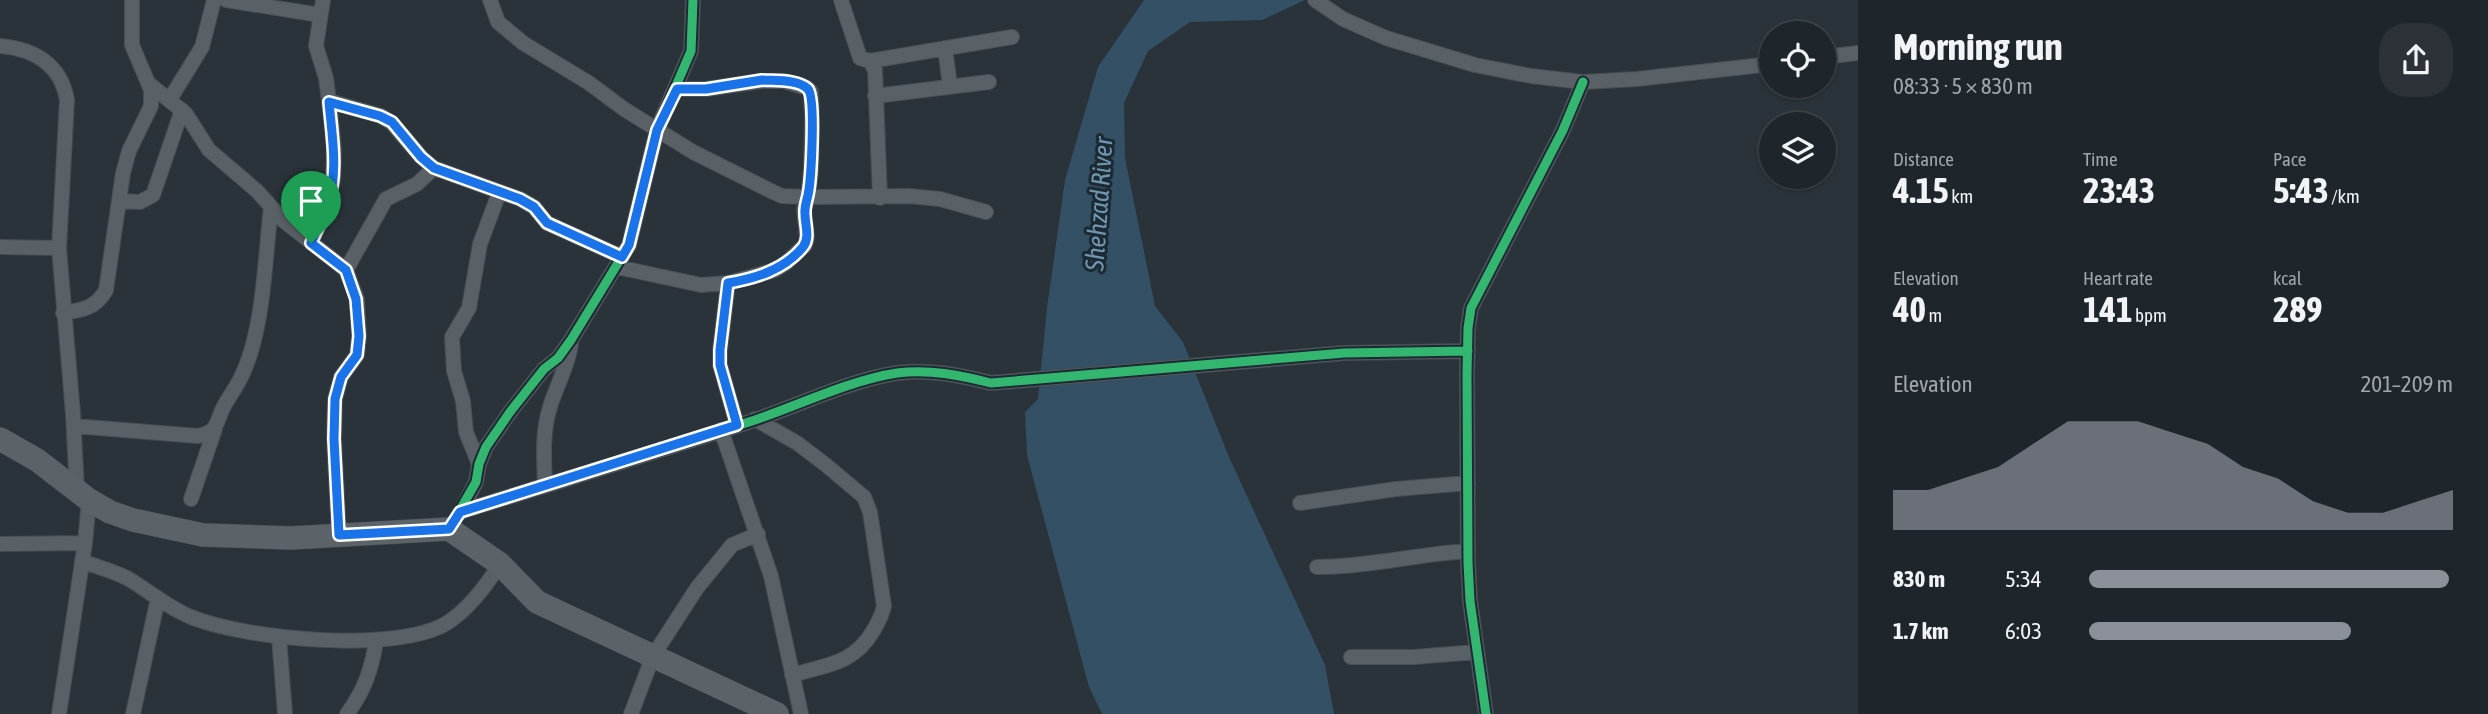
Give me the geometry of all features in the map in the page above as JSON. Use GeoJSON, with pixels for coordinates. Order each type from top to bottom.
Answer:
{"type":"FeatureCollection","features":[{"type":"Feature","properties":{"kind":"main road"},"geometry":{"type":"LineString","coordinates":[[0,439],[37,460],[110,512],[133,520],[203,535],[291,538],[339,535],[455,520],[537,602],[777,714]]}},
{"type":"Feature","properties":{"kind":"street"},"geometry":{"type":"LineString","coordinates":[[63,313],[86,309],[99,302],[106,290],[129,151],[151,106],[151,90],[132,45],[132,0]]}},
{"type":"Feature","properties":{"kind":"street"},"geometry":{"type":"LineString","coordinates":[[170,99],[202,47],[214,0]]}},
{"type":"Feature","properties":{"kind":"street"},"geometry":{"type":"LineString","coordinates":[[226,0],[321,7],[316,46],[326,78],[334,148],[333,180],[327,206],[311,243]]}},
{"type":"Feature","properties":{"kind":"street"},"geometry":{"type":"LineString","coordinates":[[490,0],[498,22],[523,43],[693,152],[782,196],[909,196],[940,199],[986,212]]}},
{"type":"Feature","properties":{"kind":"street"},"geometry":{"type":"LineString","coordinates":[[455,520],[476,482],[486,447],[544,369],[558,358],[571,340],[629,245],[657,130],[677,89],[691,51],[693,0]]}},
{"type":"Feature","properties":{"kind":"street"},"geometry":{"type":"LineString","coordinates":[[841,0],[860,58],[870,61],[1012,37]]}},
{"type":"Feature","properties":{"kind":"street"},"geometry":{"type":"LineString","coordinates":[[1315,0],[1343,19],[1387,38],[1475,65],[1531,76],[1583,82],[1637,79],[1759,65]]}},
{"type":"Feature","properties":{"kind":"street"},"geometry":{"type":"LineString","coordinates":[[0,46],[35,53],[52,65],[65,86],[67,100],[59,248],[63,313],[83,495],[85,542],[59,714]]}},
{"type":"Feature","properties":{"kind":"street"},"geometry":{"type":"LineString","coordinates":[[945,48],[950,86]]}},
{"type":"Feature","properties":{"kind":"street"},"geometry":{"type":"LineString","coordinates":[[1836,56],[1858,53]]}},
{"type":"Feature","properties":{"kind":"street"},"geometry":{"type":"LineString","coordinates":[[870,61],[875,70],[880,198]]}},
{"type":"Feature","properties":{"kind":"street"},"geometry":{"type":"LineString","coordinates":[[329,102],[362,109],[392,122],[421,157],[434,168],[520,199],[534,207],[547,223],[620,262],[701,285],[728,283],[775,270],[805,245],[807,238],[804,209],[808,197],[813,119],[811,92],[807,88],[784,81],[762,80],[706,89],[677,89]]}},
{"type":"Feature","properties":{"kind":"street"},"geometry":{"type":"LineString","coordinates":[[875,96],[989,82]]}},
{"type":"Feature","properties":{"kind":"street"},"geometry":{"type":"LineString","coordinates":[[1486,714],[1470,601],[1468,551],[1468,351],[1471,308],[1563,130],[1583,82]]}},
{"type":"Feature","properties":{"kind":"street"},"geometry":{"type":"LineString","coordinates":[[148,83],[181,110],[209,150],[257,191],[284,221],[346,270],[356,299],[359,336],[357,355],[341,377],[335,399],[334,439],[339,535]]}},
{"type":"Feature","properties":{"kind":"street"},"geometry":{"type":"LineString","coordinates":[[119,201],[140,202],[153,195],[181,110]]}},
{"type":"Feature","properties":{"kind":"street"},"geometry":{"type":"LineString","coordinates":[[346,270],[390,195],[417,184],[434,168]]}},
{"type":"Feature","properties":{"kind":"street"},"geometry":{"type":"LineString","coordinates":[[479,464],[466,432],[463,401],[454,371],[452,337],[469,307],[480,244],[499,193]]}},
{"type":"Feature","properties":{"kind":"street"},"geometry":{"type":"LineString","coordinates":[[191,499],[223,408],[243,373],[251,347],[260,306],[271,206]]}},
{"type":"Feature","properties":{"kind":"street"},"geometry":{"type":"LineString","coordinates":[[0,247],[59,248]]}},
{"type":"Feature","properties":{"kind":"street"},"geometry":{"type":"LineString","coordinates":[[728,283],[720,365],[737,425]]}},
{"type":"Feature","properties":{"kind":"street"},"geometry":{"type":"LineString","coordinates":[[545,485],[544,438],[549,408],[569,358],[571,340]]}},
{"type":"Feature","properties":{"kind":"street"},"geometry":{"type":"LineString","coordinates":[[455,520],[545,485],[737,425],[874,378],[897,373],[952,373],[991,383],[1380,351],[1468,351]]}},
{"type":"Feature","properties":{"kind":"street"},"geometry":{"type":"LineString","coordinates":[[755,419],[797,443],[864,497],[870,512],[884,606],[882,615],[864,646],[848,659],[792,675]]}},
{"type":"Feature","properties":{"kind":"street"},"geometry":{"type":"LineString","coordinates":[[74,426],[198,436],[211,433],[215,429]]}},
{"type":"Feature","properties":{"kind":"street"},"geometry":{"type":"LineString","coordinates":[[721,430],[771,576],[801,714]]}},
{"type":"Feature","properties":{"kind":"street"},"geometry":{"type":"LineString","coordinates":[[1300,503],[1396,489],[1468,483]]}},
{"type":"Feature","properties":{"kind":"street"},"geometry":{"type":"LineString","coordinates":[[631,714],[653,656],[697,588],[732,545],[758,534]]}},
{"type":"Feature","properties":{"kind":"street"},"geometry":{"type":"LineString","coordinates":[[0,544],[85,542]]}},
{"type":"Feature","properties":{"kind":"street"},"geometry":{"type":"LineString","coordinates":[[1317,567],[1358,565],[1468,551]]}},
{"type":"Feature","properties":{"kind":"street"},"geometry":{"type":"LineString","coordinates":[[82,561],[125,578],[188,616],[212,625],[279,637],[376,641],[429,632],[448,622],[484,589],[500,564]]}},
{"type":"Feature","properties":{"kind":"street"},"geometry":{"type":"LineString","coordinates":[[133,714],[158,598]]}},
{"type":"Feature","properties":{"kind":"street"},"geometry":{"type":"LineString","coordinates":[[279,637],[285,714]]}},
{"type":"Feature","properties":{"kind":"street"},"geometry":{"type":"LineString","coordinates":[[349,713],[366,684],[376,641]]}},
{"type":"Feature","properties":{"kind":"street"},"geometry":{"type":"LineString","coordinates":[[1351,657],[1414,657],[1476,652]]}},
{"type":"Feature","properties":{"kind":"water","name":"Shehzad River"},"geometry":{"type":"Polygon","coordinates":[[[1144,0],[1305,0],[1262,20],[1190,22],[1148,51],[1124,103],[1125,158],[1155,306],[1183,342],[1229,457],[1325,665],[1334,714],[1102,714],[1089,687],[1027,455],[1025,412],[1038,399],[1047,308],[1065,180],[1098,67],[1144,0]]]}},
{"type":"Feature","properties":{"kind":"cycle path"},"geometry":{"type":"LineString","coordinates":[[449,529],[476,482],[486,447],[544,369],[558,358],[571,340],[629,245],[657,130],[691,51],[693,0]]}},
{"type":"Feature","properties":{"kind":"cycle path"},"geometry":{"type":"LineString","coordinates":[[1486,714],[1470,601],[1468,563],[1467,374],[1471,308],[1563,130],[1583,82]]}},
{"type":"Feature","properties":{"kind":"cycle path"},"geometry":{"type":"LineString","coordinates":[[460,512],[755,420],[862,381],[897,373],[944,374],[991,383],[1344,353],[1468,351]]}},
{"type":"Feature","properties":{"kind":"route"},"geometry":{"type":"LineString","coordinates":[[762,80],[784,81],[807,88],[811,92],[811,171],[804,209],[807,238],[805,245],[775,270],[728,283],[720,365],[737,425],[460,512],[449,529],[339,535],[334,439],[335,399],[341,377],[357,355],[359,336],[356,299],[346,270],[311,243],[327,206],[333,180],[334,148],[329,102],[362,109],[392,122],[421,157],[434,168],[520,199],[534,207],[547,223],[622,257],[629,245],[657,130],[677,89],[706,89],[762,80]]}}]}
